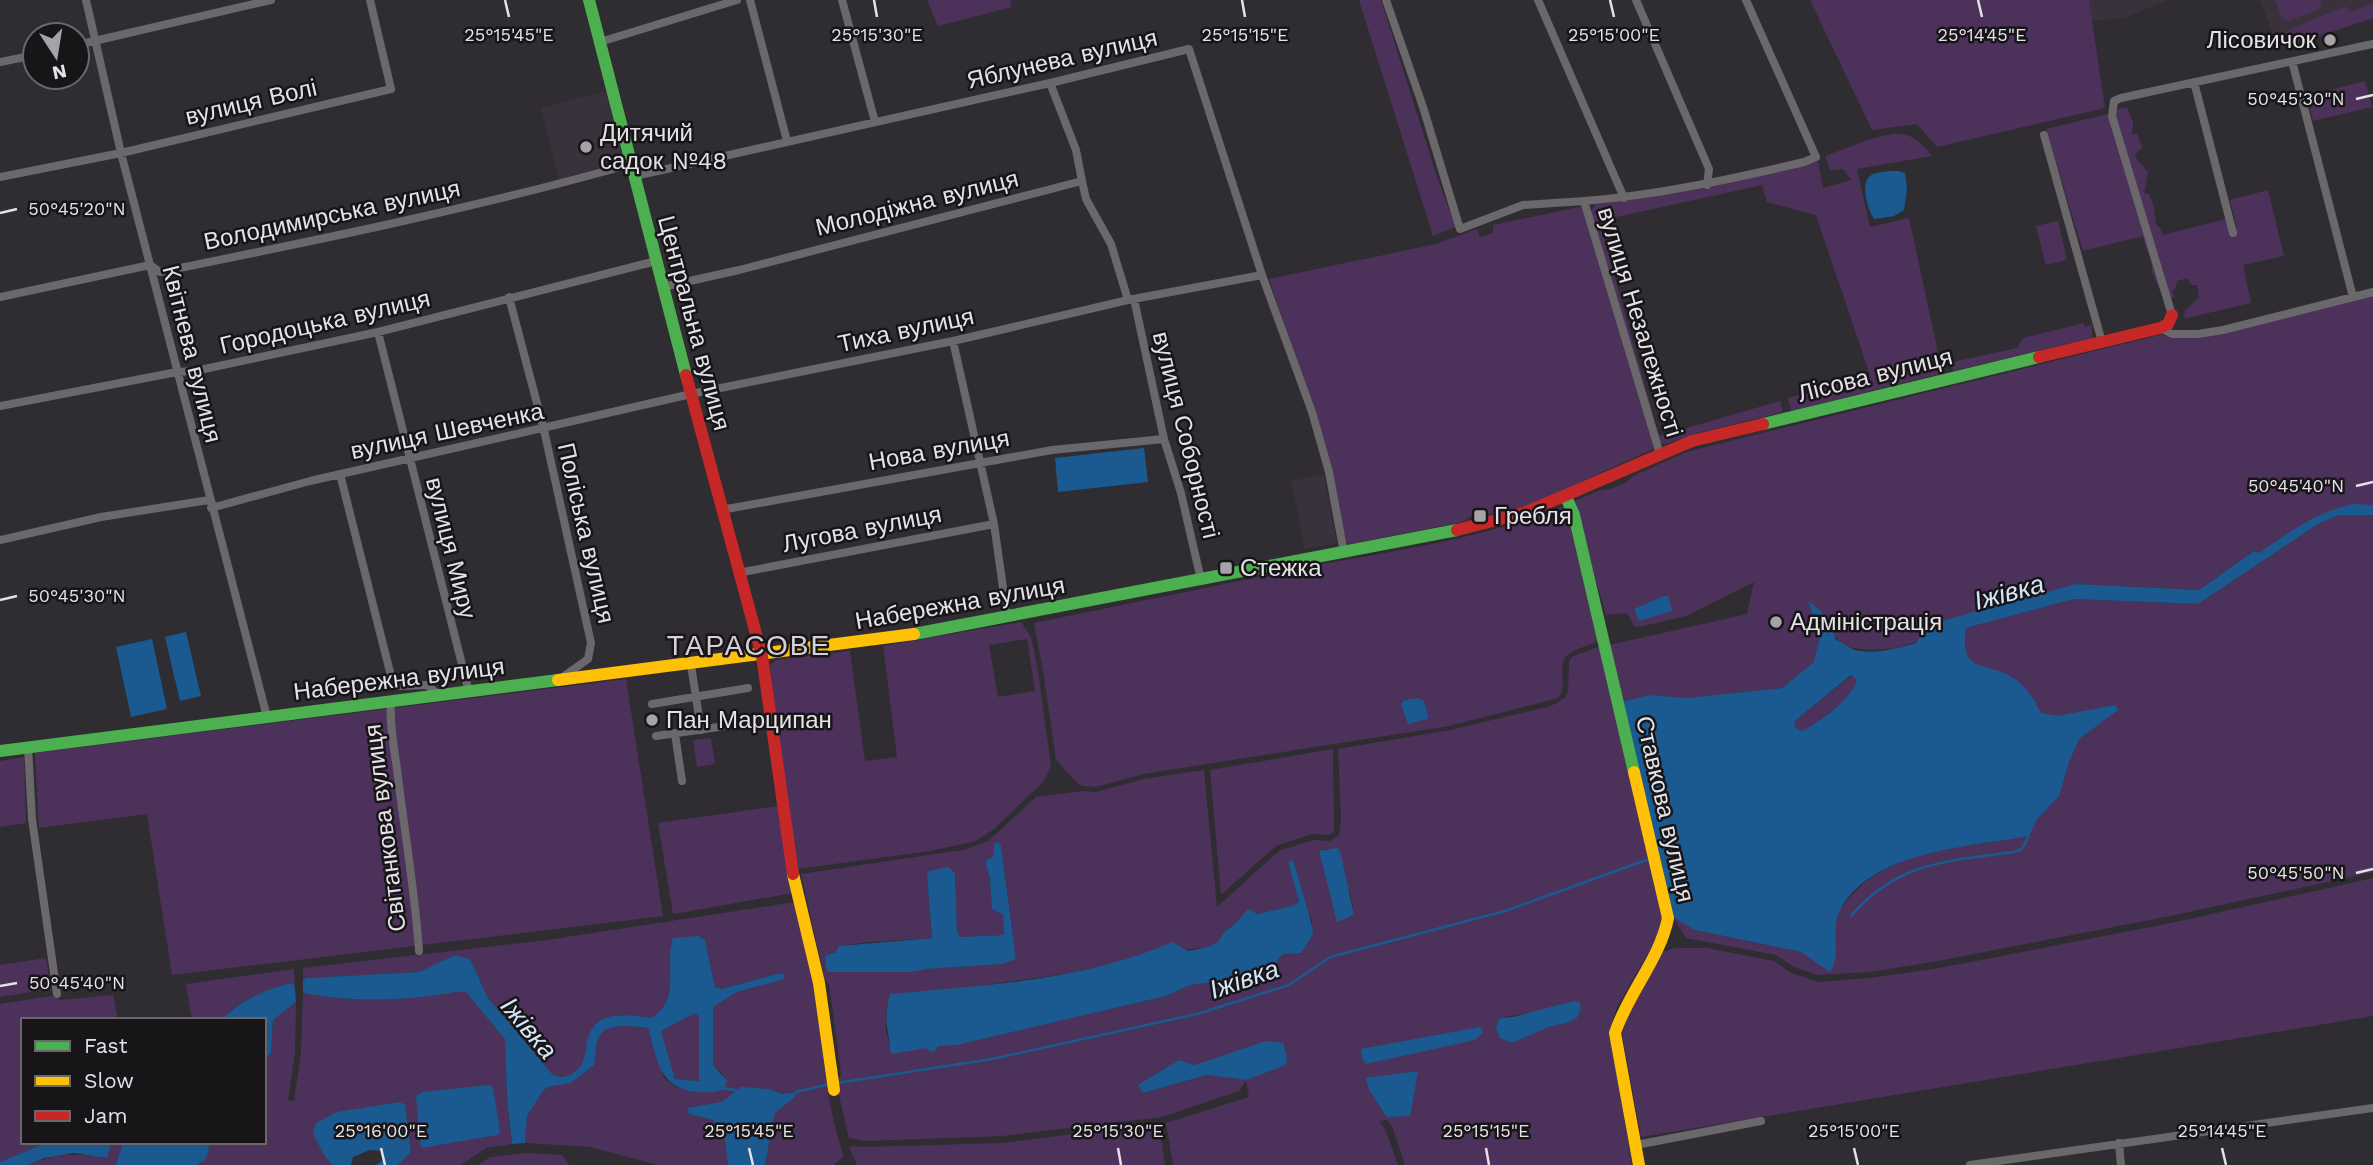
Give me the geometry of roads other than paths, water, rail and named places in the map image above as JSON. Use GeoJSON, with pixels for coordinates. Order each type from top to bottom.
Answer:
{"type":"FeatureCollection","features":[{"type":"Feature","properties":{"kind":"street","name":"Квітнева вулиця"},"geometry":{"type":"LineString","coordinates":[[86,0],[121,153],[267,717]]}},
{"type":"Feature","properties":{"kind":"street"},"geometry":{"type":"LineString","coordinates":[[91,42],[271,0]]}},
{"type":"Feature","properties":{"kind":"street","name":"вулиця Волі"},"geometry":{"type":"LineString","coordinates":[[0,177],[121,153],[391,89],[370,0]]}},
{"type":"Feature","properties":{"kind":"street","name":"Центральна вулиця"},"geometry":{"type":"LineString","coordinates":[[589,0],[721,510],[762,656],[782,807],[798,896],[816,964],[834,1090]]}},
{"type":"Feature","properties":{"kind":"street"},"geometry":{"type":"LineString","coordinates":[[600,42],[737,0]]}},
{"type":"Feature","properties":{"kind":"street"},"geometry":{"type":"LineString","coordinates":[[750,0],[788,141]]}},
{"type":"Feature","properties":{"kind":"street"},"geometry":{"type":"LineString","coordinates":[[842,0],[874,122]]}},
{"type":"Feature","properties":{"kind":"street","name":"вулиця Незалежності"},"geometry":{"type":"LineString","coordinates":[[1386,0],[1423,107],[1460,229],[1523,205],[1624,198],[1707,185],[1816,157],[1746,0]]}},
{"type":"Feature","properties":{"kind":"street","name":"вулиця Незалежності"},"geometry":{"type":"LineString","coordinates":[[1538,0],[1624,198]]}},
{"type":"Feature","properties":{"kind":"street"},"geometry":{"type":"LineString","coordinates":[[1636,0],[1709,169],[1707,185]]}},
{"type":"Feature","properties":{"kind":"street"},"geometry":{"type":"LineString","coordinates":[[2160,328],[2168,324],[2172,315],[2112,110],[2114,102],[2121,98],[2373,44]]}},
{"type":"Feature","properties":{"kind":"street","name":"Яблунева вулиця"},"geometry":{"type":"LineString","coordinates":[[633,170],[788,141],[1189,49],[1262,275],[1312,412],[1329,472],[1344,553]]}},
{"type":"Feature","properties":{"kind":"street"},"geometry":{"type":"LineString","coordinates":[[0,62],[21,58]]}},
{"type":"Feature","properties":{"kind":"street"},"geometry":{"type":"LineString","coordinates":[[2292,61],[2353,297]]}},
{"type":"Feature","properties":{"kind":"street"},"geometry":{"type":"LineString","coordinates":[[2194,82],[2234,233]]}},
{"type":"Feature","properties":{"kind":"street"},"geometry":{"type":"LineString","coordinates":[[1049,83],[1076,150],[1086,199],[1111,244],[1131,300]]}},
{"type":"Feature","properties":{"kind":"street"},"geometry":{"type":"LineString","coordinates":[[2044,135],[2102,342]]}},
{"type":"Feature","properties":{"kind":"street","name":"Володимирська вулиця"},"geometry":{"type":"LineString","coordinates":[[0,296],[150,265],[160,272],[633,170]]}},
{"type":"Feature","properties":{"kind":"street","name":"Молодіжна вулиця"},"geometry":{"type":"LineString","coordinates":[[663,287],[739,270],[1082,181]]}},
{"type":"Feature","properties":{"kind":"street","name":"вулиця Незалежності"},"geometry":{"type":"LineString","coordinates":[[1584,201],[1660,454]]}},
{"type":"Feature","properties":{"kind":"street","name":"Городоцька вулиця"},"geometry":{"type":"LineString","coordinates":[[0,406],[177,372],[195,372],[378,332],[656,261]]}},
{"type":"Feature","properties":{"kind":"street","name":"Тиха вулиця"},"geometry":{"type":"LineString","coordinates":[[691,394],[953,341],[1131,300],[1262,275]]}},
{"type":"Feature","properties":{"kind":"street"},"geometry":{"type":"LineString","coordinates":[[2160,328],[2172,334],[2211,332],[2373,292]]}},
{"type":"Feature","properties":{"kind":"street","name":"Поліська вулиця"},"geometry":{"type":"LineString","coordinates":[[509,297],[544,430],[591,643],[588,659],[557,681]]}},
{"type":"Feature","properties":{"kind":"street","name":"вулиця Соборності"},"geometry":{"type":"LineString","coordinates":[[1131,300],[1164,439],[1181,493],[1200,580]]}},
{"type":"Feature","properties":{"kind":"street","name":"Лісова вулиця"},"geometry":{"type":"LineString","coordinates":[[1660,454],[1692,442],[2160,328]]}},
{"type":"Feature","properties":{"kind":"street","name":"вулиця Миру"},"geometry":{"type":"LineString","coordinates":[[378,332],[468,692]]}},
{"type":"Feature","properties":{"kind":"street"},"geometry":{"type":"LineString","coordinates":[[953,341],[993,524],[1007,616]]}},
{"type":"Feature","properties":{"kind":"street","name":"вулиця Шевченка"},"geometry":{"type":"LineString","coordinates":[[0,540],[101,517],[210,504],[544,430],[691,394]]}},
{"type":"Feature","properties":{"kind":"street","name":"Нова вулиця"},"geometry":{"type":"LineString","coordinates":[[721,510],[980,461],[1052,450],[1164,439]]}},
{"type":"Feature","properties":{"kind":"street","name":"Набережна вулиця"},"geometry":{"type":"LineString","coordinates":[[0,751],[900,638],[1483,525],[1524,513],[1660,454]]}},
{"type":"Feature","properties":{"kind":"street"},"geometry":{"type":"LineString","coordinates":[[340,474],[391,676],[398,686],[427,685],[439,695]]}},
{"type":"Feature","properties":{"kind":"street","name":"Ставкова вулиця"},"geometry":{"type":"LineString","coordinates":[[1566,496],[1574,515],[1668,918],[1665,934],[1622,1012],[1615,1033],[1639,1165]]}},
{"type":"Feature","properties":{"kind":"street","name":"Лугова вулиця"},"geometry":{"type":"LineString","coordinates":[[738,573],[993,524]]}},
{"type":"Feature","properties":{"kind":"street"},"geometry":{"type":"LineString","coordinates":[[691,664],[701,730]]}},
{"type":"Feature","properties":{"kind":"street"},"geometry":{"type":"LineString","coordinates":[[652,704],[748,688]]}},
{"type":"Feature","properties":{"kind":"street","name":"Світанкова вулиця"},"geometry":{"type":"LineString","coordinates":[[391,701],[391,726],[405,838],[415,889],[419,951]]}},
{"type":"Feature","properties":{"kind":"street"},"geometry":{"type":"LineString","coordinates":[[656,736],[753,722]]}},
{"type":"Feature","properties":{"kind":"street"},"geometry":{"type":"LineString","coordinates":[[675,734],[682,781]]}},
{"type":"Feature","properties":{"kind":"street"},"geometry":{"type":"LineString","coordinates":[[28,747],[32,819],[57,994]]}},
{"type":"Feature","properties":{"kind":"street"},"geometry":{"type":"LineString","coordinates":[[1970,1165],[2373,1108]]}},
{"type":"Feature","properties":{"kind":"street"},"geometry":{"type":"LineString","coordinates":[[1636,1145],[1761,1121]]}},
{"type":"Feature","properties":{"kind":"street"},"geometry":{"type":"LineString","coordinates":[[2119,1143],[2122,1165]]}},
{"type":"Feature","properties":{"kind":"water"},"geometry":{"type":"Polygon","coordinates":[[[1876,173],[1905,173],[1907,189],[1904,210],[1894,216],[1875,219],[1866,198],[1867,180],[1876,173]]]}},
{"type":"Feature","properties":{"kind":"water"},"geometry":{"type":"Polygon","coordinates":[[[1144,448],[1148,482],[1058,492],[1055,458],[1144,448]]]}},
{"type":"Feature","properties":{"kind":"water"},"geometry":{"type":"Polygon","coordinates":[[[2353,504],[2373,505],[2373,515],[2339,515],[2318,524],[2198,604],[2074,599],[1966,628],[1966,652],[1969,658],[2019,682],[2041,713],[2058,716],[2115,705],[2118,710],[2079,739],[2059,796],[2037,819],[2029,836],[1952,848],[1899,863],[1875,875],[1855,890],[1837,917],[1835,957],[1830,972],[1801,952],[1695,930],[1673,917],[1622,702],[1650,695],[1686,698],[1782,688],[1814,662],[1820,636],[1808,601],[1826,617],[1835,639],[1855,650],[1886,650],[1916,643],[1927,625],[2076,584],[2199,590],[2254,551],[2259,553],[2304,524],[2353,504]],[[1851,675],[1796,720],[1794,726],[1801,731],[1825,717],[1849,695],[1857,680],[1851,675]]]}},
{"type":"Feature","properties":{"kind":"water"},"geometry":{"type":"Polygon","coordinates":[[[1668,596],[1672,611],[1639,621],[1634,609],[1668,596]]]}},
{"type":"Feature","properties":{"kind":"water"},"geometry":{"type":"Polygon","coordinates":[[[186,632],[201,696],[180,701],[165,637],[186,632]]]}},
{"type":"Feature","properties":{"kind":"water"},"geometry":{"type":"Polygon","coordinates":[[[152,639],[167,709],[131,717],[116,647],[152,639]]]}},
{"type":"Feature","properties":{"kind":"water"},"geometry":{"type":"Polygon","coordinates":[[[1418,698],[1424,701],[1427,719],[1408,724],[1401,704],[1405,700],[1418,698]]]}},
{"type":"Feature","properties":{"kind":"water"},"geometry":{"type":"Polygon","coordinates":[[[995,842],[1001,846],[1016,959],[1003,964],[911,972],[827,972],[825,956],[836,952],[839,946],[932,938],[927,875],[929,871],[949,867],[955,874],[957,931],[960,937],[1004,935],[1003,915],[992,909],[990,879],[985,861],[993,857],[995,842]]]}},
{"type":"Feature","properties":{"kind":"water"},"geometry":{"type":"Polygon","coordinates":[[[1337,848],[1340,851],[1354,915],[1337,922],[1319,851],[1337,848]]]}},
{"type":"Feature","properties":{"kind":"water"},"geometry":{"type":"Polygon","coordinates":[[[1293,860],[1313,933],[1301,953],[1284,954],[1278,958],[1276,968],[1246,977],[1190,985],[1166,996],[957,1045],[938,1046],[935,1051],[930,1052],[927,1048],[891,1052],[887,1021],[890,994],[998,984],[1069,973],[1139,955],[1172,942],[1188,951],[1208,947],[1218,942],[1224,932],[1248,909],[1257,914],[1299,902],[1288,862],[1293,860]]]}},
{"type":"Feature","properties":{"kind":"water"},"geometry":{"type":"Polygon","coordinates":[[[698,936],[705,940],[715,987],[721,989],[781,973],[786,975],[782,980],[737,992],[713,1007],[713,1065],[727,1081],[723,1090],[703,1092],[679,1087],[671,1082],[660,1067],[648,1028],[615,1027],[603,1032],[599,1037],[594,1065],[571,1083],[548,1087],[543,1091],[527,1116],[525,1143],[512,1144],[505,1039],[466,992],[380,1000],[303,993],[303,981],[306,978],[419,972],[455,955],[470,959],[488,998],[552,1074],[564,1077],[572,1074],[582,1064],[590,1032],[600,1021],[621,1015],[651,1018],[660,1011],[669,992],[673,938],[698,936]],[[695,1013],[661,1031],[675,1079],[699,1081],[699,1017],[695,1013]]]}},
{"type":"Feature","properties":{"kind":"water"},"geometry":{"type":"Polygon","coordinates":[[[292,983],[296,1002],[273,1020],[271,1053],[266,1058],[266,1018],[224,1018],[254,996],[292,983]]]}},
{"type":"Feature","properties":{"kind":"water"},"geometry":{"type":"Polygon","coordinates":[[[1574,1001],[1580,1003],[1581,1010],[1577,1018],[1570,1022],[1549,1027],[1512,1043],[1500,1038],[1496,1028],[1500,1018],[1574,1001]]]}},
{"type":"Feature","properties":{"kind":"water"},"geometry":{"type":"Polygon","coordinates":[[[1480,1027],[1483,1032],[1475,1040],[1366,1064],[1362,1059],[1361,1049],[1480,1027]]]}},
{"type":"Feature","properties":{"kind":"water"},"geometry":{"type":"Polygon","coordinates":[[[1266,1041],[1283,1043],[1286,1065],[1246,1080],[1207,1075],[1143,1093],[1138,1085],[1179,1060],[1195,1065],[1266,1041]]]}},
{"type":"Feature","properties":{"kind":"water"},"geometry":{"type":"Polygon","coordinates":[[[1418,1071],[1410,1116],[1387,1117],[1369,1090],[1366,1078],[1418,1071]]]}},
{"type":"Feature","properties":{"kind":"water"},"geometry":{"type":"Polygon","coordinates":[[[490,1085],[493,1087],[500,1132],[497,1135],[421,1148],[416,1096],[422,1092],[490,1085]]]}},
{"type":"Feature","properties":{"kind":"water"},"geometry":{"type":"Polygon","coordinates":[[[741,1087],[769,1089],[782,1094],[796,1092],[795,1097],[775,1113],[765,1165],[728,1165],[724,1132],[713,1120],[689,1114],[687,1108],[722,1102],[741,1087]]]}},
{"type":"Feature","properties":{"kind":"water"},"geometry":{"type":"Polygon","coordinates":[[[400,1102],[405,1105],[411,1152],[398,1165],[376,1165],[384,1159],[383,1151],[370,1150],[353,1157],[351,1165],[333,1165],[326,1158],[313,1134],[316,1123],[337,1112],[400,1102]]]}},
{"type":"Feature","properties":{"kind":"water"},"geometry":{"type":"Polygon","coordinates":[[[43,1144],[111,1144],[107,1158],[74,1153],[45,1158],[28,1165],[0,1165],[0,1162],[43,1144]]]}},
{"type":"Feature","properties":{"kind":"water"},"geometry":{"type":"Polygon","coordinates":[[[122,1144],[209,1144],[207,1156],[197,1165],[116,1165],[122,1144]]]}},
{"type":"Feature","properties":{"kind":"waterway"},"geometry":{"type":"LineString","coordinates":[[1851,916],[1869,898],[1905,874],[1946,862],[2014,852],[2022,849],[2029,836]]}},
{"type":"Feature","properties":{"kind":"waterway","name":"Іжівка"},"geometry":{"type":"LineString","coordinates":[[837,1083],[992,1059],[1197,1014],[1289,985],[1330,957],[1505,911],[1649,859]]}},
{"type":"Feature","properties":{"kind":"waterway","name":"Іжівка"},"geometry":{"type":"LineString","coordinates":[[796,1092],[830,1084]]}},
{"type":"Feature","properties":{"kind":"waterway","name":"Іжівка"},"geometry":{"type":"LineString","coordinates":[[723,1088],[741,1091]]}},
{"type":"Feature","properties":{"kind":"place","name":"Лісовичок"},"geometry":{"type":"Point","coordinates":[2330,40]}},
{"type":"Feature","properties":{"kind":"place","name":"Дитячий садок №48"},"geometry":{"type":"Point","coordinates":[586,147]}},
{"type":"Feature","properties":{"kind":"place","name":"Гребля"},"geometry":{"type":"Point","coordinates":[1480,516]}},
{"type":"Feature","properties":{"kind":"place","name":"Стежка"},"geometry":{"type":"Point","coordinates":[1226,568]}},
{"type":"Feature","properties":{"kind":"place","name":"Адміністрація"},"geometry":{"type":"Point","coordinates":[1776,622]}},
{"type":"Feature","properties":{"kind":"place","name":"Пан Марципан"},"geometry":{"type":"Point","coordinates":[652,720]}},
{"type":"Feature","properties":{"kind":"district","name":"ТАРАСОВЕ"},"geometry":{"type":"Point","coordinates":[749,645]}}]}
